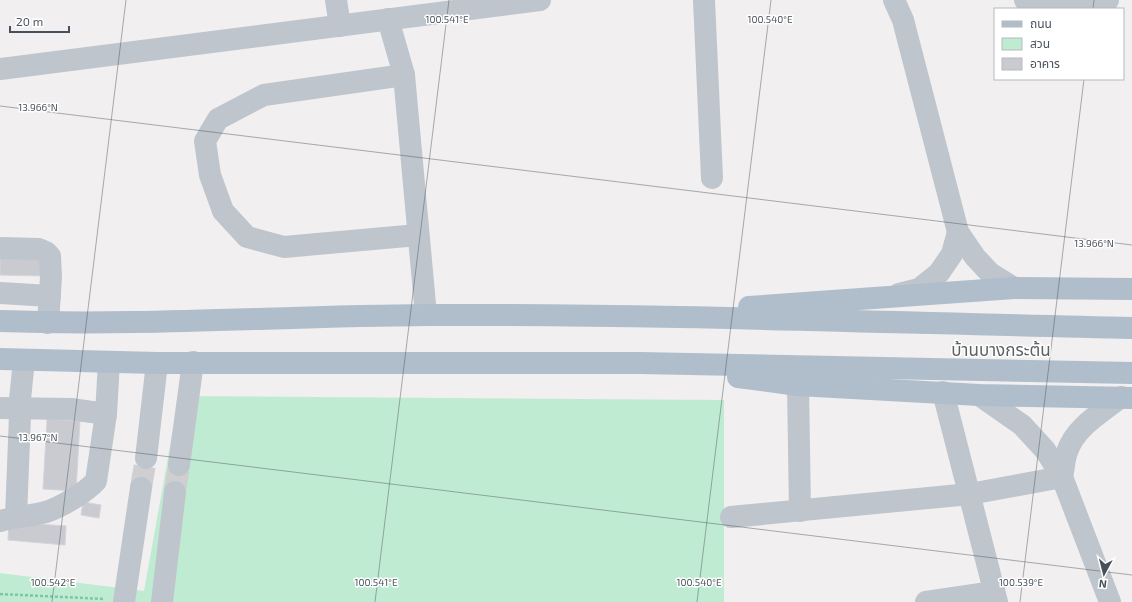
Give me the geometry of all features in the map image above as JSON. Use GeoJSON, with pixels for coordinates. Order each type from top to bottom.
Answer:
{"type":"FeatureCollection","features":[{"type":"Feature","properties":{"kind":"main road"},"geometry":{"type":"LineString","coordinates":[[638,317],[1014,288],[1132,289]]}},
{"type":"Feature","properties":{"kind":"main road"},"geometry":{"type":"LineString","coordinates":[[0,321],[48,323],[426,315],[638,317],[1132,328]]}},
{"type":"Feature","properties":{"kind":"main road"},"geometry":{"type":"LineString","coordinates":[[0,359],[109,362],[640,363],[1132,373]]}},
{"type":"Feature","properties":{"kind":"main road"},"geometry":{"type":"LineString","coordinates":[[640,363],[798,385],[979,395],[1126,398]]}},
{"type":"Feature","properties":{"kind":"street"},"geometry":{"type":"LineString","coordinates":[[336,0],[340,26]]}},
{"type":"Feature","properties":{"kind":"street"},"geometry":{"type":"LineString","coordinates":[[0,68],[340,26],[469,4],[540,0]]}},
{"type":"Feature","properties":{"kind":"street"},"geometry":{"type":"LineString","coordinates":[[704,0],[712,178]]}},
{"type":"Feature","properties":{"kind":"street"},"geometry":{"type":"LineString","coordinates":[[894,0],[903,20],[958,232],[975,257],[990,273],[1014,288]]}},
{"type":"Feature","properties":{"kind":"street"},"geometry":{"type":"LineString","coordinates":[[1025,0],[1040,6],[1077,6],[1108,0]]}},
{"type":"Feature","properties":{"kind":"street"},"geometry":{"type":"LineString","coordinates":[[388,19],[404,76],[426,315]]}},
{"type":"Feature","properties":{"kind":"street"},"geometry":{"type":"LineString","coordinates":[[404,76],[264,95],[218,119],[205,141],[210,175],[223,210],[247,237],[284,247],[418,235]]}},
{"type":"Feature","properties":{"kind":"street"},"geometry":{"type":"LineString","coordinates":[[884,297],[919,289],[939,273],[952,254],[958,232]]}},
{"type":"Feature","properties":{"kind":"street"},"geometry":{"type":"LineString","coordinates":[[0,248],[39,250],[46,252],[50,256],[48,323]]}},
{"type":"Feature","properties":{"kind":"street"},"geometry":{"type":"LineString","coordinates":[[0,293],[50,296]]}},
{"type":"Feature","properties":{"kind":"street"},"geometry":{"type":"LineString","coordinates":[[10,409],[24,360]]}},
{"type":"Feature","properties":{"kind":"street"},"geometry":{"type":"LineString","coordinates":[[10,409],[20,415],[8,519],[46,512],[73,499],[90,488],[96,481],[106,414],[109,362]]}},
{"type":"Feature","properties":{"kind":"street"},"geometry":{"type":"LineString","coordinates":[[146,458],[157,362]]}},
{"type":"Feature","properties":{"kind":"street"},"geometry":{"type":"LineString","coordinates":[[179,465],[193,362]]}},
{"type":"Feature","properties":{"kind":"street"},"geometry":{"type":"LineString","coordinates":[[798,385],[800,511]]}},
{"type":"Feature","properties":{"kind":"street"},"geometry":{"type":"LineString","coordinates":[[926,602],[995,597],[943,392]]}},
{"type":"Feature","properties":{"kind":"street"},"geometry":{"type":"LineString","coordinates":[[979,395],[1022,425],[1045,450],[1062,477],[1110,602]]}},
{"type":"Feature","properties":{"kind":"street"},"geometry":{"type":"LineString","coordinates":[[1062,477],[1067,453],[1074,436],[1086,424],[1126,398]]}},
{"type":"Feature","properties":{"kind":"street"},"geometry":{"type":"LineString","coordinates":[[10,409],[71,410],[106,414]]}},
{"type":"Feature","properties":{"kind":"street"},"geometry":{"type":"LineString","coordinates":[[731,517],[970,494],[1062,477]]}},
{"type":"Feature","properties":{"kind":"street"},"geometry":{"type":"LineString","coordinates":[[124,601],[141,488]]}},
{"type":"Feature","properties":{"kind":"street"},"geometry":{"type":"LineString","coordinates":[[162,602],[175,492]]}},
{"type":"Feature","properties":{"kind":"path"},"geometry":{"type":"LineString","coordinates":[[0,594],[124,601]]}},
{"type":"Feature","properties":{"kind":"green space"},"geometry":{"type":"Polygon","coordinates":[[[179,396],[724,400],[724,602],[0,602],[0,573],[144,591],[179,396]]]}},
{"type":"Feature","properties":{"kind":"building"},"geometry":{"type":"Polygon","coordinates":[[[0,251],[42,252],[42,276],[0,275],[0,251]]]}},
{"type":"Feature","properties":{"kind":"building"},"geometry":{"type":"Polygon","coordinates":[[[47,419],[80,421],[76,491],[43,489],[47,419]]]}},
{"type":"Feature","properties":{"kind":"building"},"geometry":{"type":"Polygon","coordinates":[[[83,502],[101,505],[99,518],[81,515],[83,502]]]}},
{"type":"Feature","properties":{"kind":"building"},"geometry":{"type":"Polygon","coordinates":[[[9,522],[66,526],[65,545],[8,540],[9,522]]]}},
{"type":"Feature","properties":{"kind":"tunnel"},"geometry":{"type":"LineString","coordinates":[[141,488],[146,458]]}},
{"type":"Feature","properties":{"kind":"tunnel"},"geometry":{"type":"LineString","coordinates":[[175,492],[179,465]]}},
{"type":"Feature","properties":{"kind":"district","name":"บ้านบางกระต้น"},"geometry":{"type":"Point","coordinates":[1001,350]}}]}
